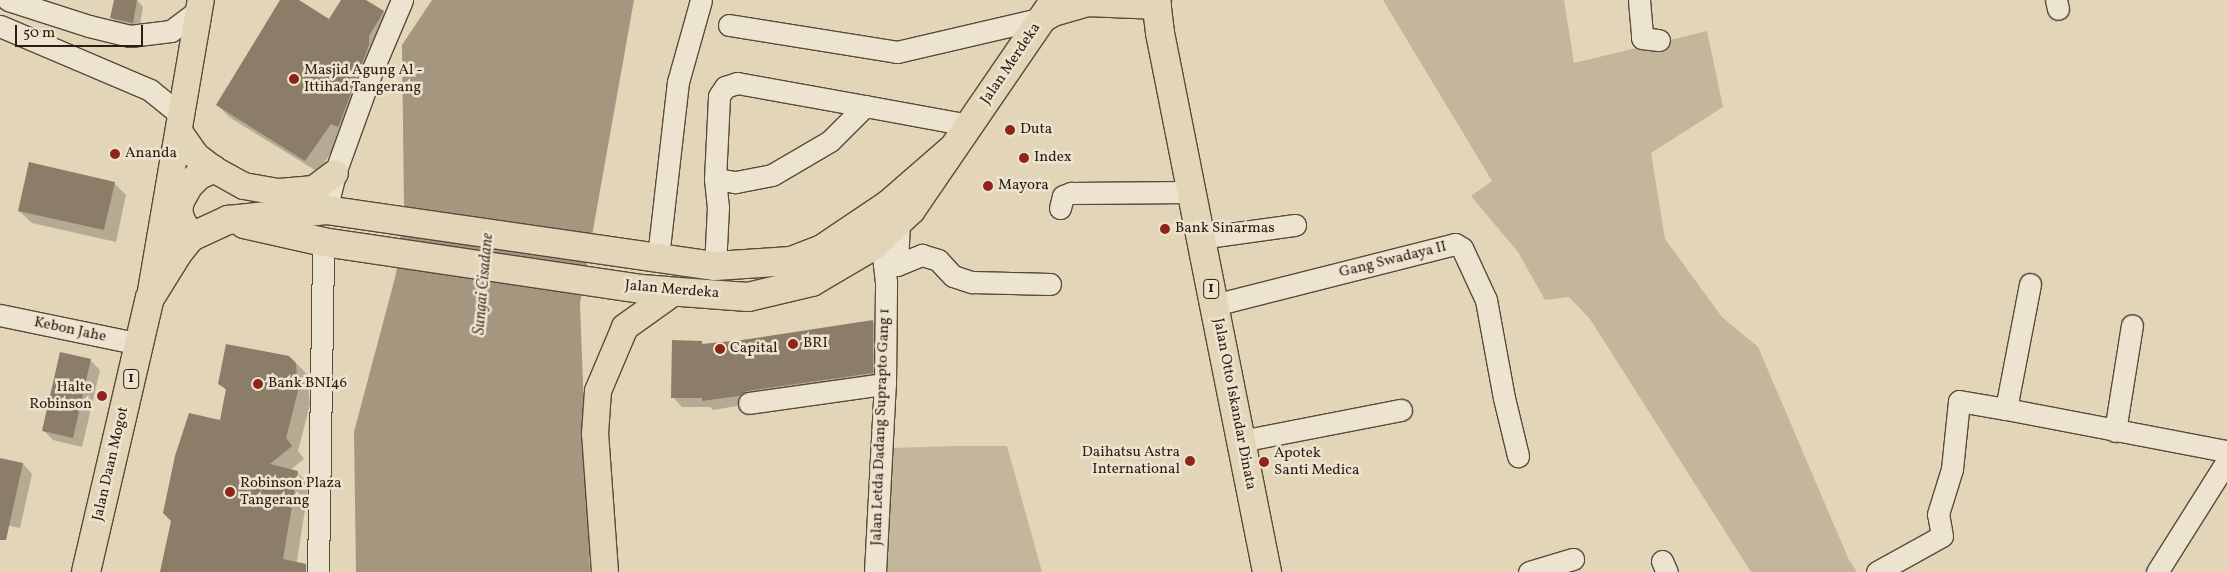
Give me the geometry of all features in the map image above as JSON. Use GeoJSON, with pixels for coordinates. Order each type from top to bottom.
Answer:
{"type":"FeatureCollection","features":[{"type":"Feature","properties":{"kind":"highway"},"geometry":{"type":"LineString","coordinates":[[1049,9],[1054,12],[1088,2],[1156,2]]}},
{"type":"Feature","properties":{"kind":"highway","name":"Jalan Otto Iskandar Dinata"},"geometry":{"type":"LineString","coordinates":[[1156,2],[1191,192],[1267,572]]}},
{"type":"Feature","properties":{"kind":"highway","name":"Jalan Merdeka"},"geometry":{"type":"LineString","coordinates":[[331,243],[641,289],[674,292],[748,297],[812,282],[873,246],[911,210],[1049,9]]}},
{"type":"Feature","properties":{"kind":"highway","name":"Jalan Merdeka"},"geometry":{"type":"LineString","coordinates":[[355,213],[715,266],[791,261],[822,249],[889,204],[950,151]]}},
{"type":"Feature","properties":{"kind":"highway"},"geometry":{"type":"LineString","coordinates":[[191,237],[181,221],[178,211],[180,201],[183,193],[194,180],[213,169]]}},
{"type":"Feature","properties":{"kind":"highway","name":"Jalan Daan Mogot"},"geometry":{"type":"LineString","coordinates":[[86,572],[150,298],[178,252],[191,237],[228,220],[326,210],[355,213]]}},
{"type":"Feature","properties":{"kind":"highway","name":"1"},"geometry":{"type":"LineString","coordinates":[[228,220],[331,243]]}},
{"type":"Feature","properties":{"kind":"main road","name":"Jalan Daan Mogot"},"geometry":{"type":"LineString","coordinates":[[150,298],[200,5]]}},
{"type":"Feature","properties":{"kind":"main road"},"geometry":{"type":"LineString","coordinates":[[181,124],[196,156],[213,169],[244,186],[279,192],[314,189],[335,173]]}},
{"type":"Feature","properties":{"kind":"main road"},"geometry":{"type":"LineString","coordinates":[[605,572],[595,434],[598,391],[625,327],[674,292]]}},
{"type":"Feature","properties":{"kind":"street"},"geometry":{"type":"LineString","coordinates":[[8,0],[89,26],[130,36],[171,31],[200,5]]}},
{"type":"Feature","properties":{"kind":"street"},"geometry":{"type":"LineString","coordinates":[[326,210],[335,173],[372,71],[402,0]]}},
{"type":"Feature","properties":{"kind":"street"},"geometry":{"type":"LineString","coordinates":[[652,256],[678,82],[701,0]]}},
{"type":"Feature","properties":{"kind":"street"},"geometry":{"type":"LineString","coordinates":[[1639,0],[1642,38],[1659,40]]}},
{"type":"Feature","properties":{"kind":"street"},"geometry":{"type":"LineString","coordinates":[[729,25],[897,52],[1049,9]]}},
{"type":"Feature","properties":{"kind":"street"},"geometry":{"type":"LineString","coordinates":[[0,26],[150,90],[181,124]]}},
{"type":"Feature","properties":{"kind":"street"},"geometry":{"type":"LineString","coordinates":[[715,266],[718,207],[715,179],[719,96],[725,87],[737,83],[969,125]]}},
{"type":"Feature","properties":{"kind":"street"},"geometry":{"type":"LineString","coordinates":[[715,179],[735,182],[772,175],[830,141],[865,106]]}},
{"type":"Feature","properties":{"kind":"street"},"geometry":{"type":"LineString","coordinates":[[1060,208],[1063,196],[1071,193],[1191,192]]}},
{"type":"Feature","properties":{"kind":"street"},"geometry":{"type":"LineString","coordinates":[[1200,238],[1295,225]]}},
{"type":"Feature","properties":{"kind":"street"},"geometry":{"type":"LineString","coordinates":[[890,230],[897,265],[922,255],[938,260],[953,276],[972,282],[1050,284]]}},
{"type":"Feature","properties":{"kind":"street","name":"Jalan Letda Dadang Suprapto Gang 1"},"geometry":{"type":"LineString","coordinates":[[876,572],[885,384],[886,282],[890,230]]}},
{"type":"Feature","properties":{"kind":"street"},"geometry":{"type":"LineString","coordinates":[[318,572],[331,243]]}},
{"type":"Feature","properties":{"kind":"street","name":"Gang Swadaya II"},"geometry":{"type":"LineString","coordinates":[[1214,305],[1455,244],[1462,248],[1486,300],[1518,456]]}},
{"type":"Feature","properties":{"kind":"street"},"geometry":{"type":"LineString","coordinates":[[2006,409],[2030,284]]}},
{"type":"Feature","properties":{"kind":"street","name":"Kebon Jahe"},"geometry":{"type":"LineString","coordinates":[[0,315],[140,344]]}},
{"type":"Feature","properties":{"kind":"street"},"geometry":{"type":"LineString","coordinates":[[2115,431],[2132,325]]}},
{"type":"Feature","properties":{"kind":"street"},"geometry":{"type":"LineString","coordinates":[[749,403],[885,384]]}},
{"type":"Feature","properties":{"kind":"street"},"geometry":{"type":"LineString","coordinates":[[1876,572],[1942,536],[1938,514],[1952,469],[1959,400],[2227,451]]}},
{"type":"Feature","properties":{"kind":"street"},"geometry":{"type":"LineString","coordinates":[[1241,441],[1401,410]]}},
{"type":"Feature","properties":{"kind":"street"},"geometry":{"type":"LineString","coordinates":[[2157,572],[2227,460]]}},
{"type":"Feature","properties":{"kind":"street"},"geometry":{"type":"LineString","coordinates":[[1529,572],[1573,559]]}},
{"type":"Feature","properties":{"kind":"shaded area"},"geometry":{"type":"Polygon","coordinates":[[[1383,0],[1564,0],[1574,63],[1707,31],[1723,107],[1651,153],[1665,239],[1722,317],[1758,347],[1849,560],[1857,572],[1751,572],[1590,319],[1569,297],[1545,300],[1518,252],[1471,196],[1492,181],[1383,0]]]}},
{"type":"Feature","properties":{"kind":"shaded area"},"geometry":{"type":"Polygon","coordinates":[[[1007,446],[1042,572],[883,572],[893,448],[1007,446]]]}},
{"type":"Feature","properties":{"kind":"water","name":"Sungai Cisadane"},"geometry":{"type":"Polygon","coordinates":[[[432,0],[634,0],[580,303],[590,572],[356,572],[354,432],[396,274],[404,206],[402,45],[432,0]]]}},
{"type":"Feature","properties":{"kind":"building"},"geometry":{"type":"Polygon","coordinates":[[[114,0],[137,0],[133,23],[110,18],[114,0]]]}},
{"type":"Feature","properties":{"kind":"building","name":"Masjid Agung Al - Ittihad Tangerang"},"geometry":{"type":"Polygon","coordinates":[[[280,0],[299,0],[329,19],[341,0],[366,0],[384,11],[369,36],[369,45],[338,127],[331,124],[305,161],[216,105],[280,0]]]}},
{"type":"Feature","properties":{"kind":"building"},"geometry":{"type":"Polygon","coordinates":[[[29,162],[115,182],[104,230],[18,211],[29,162]]]}},
{"type":"Feature","properties":{"kind":"building"},"geometry":{"type":"Polygon","coordinates":[[[873,320],[873,373],[747,391],[739,396],[702,401],[702,398],[671,398],[672,340],[702,341],[702,344],[742,340],[873,320]]]}},
{"type":"Feature","properties":{"kind":"building","name":"Robinson Plaza Tangerang"},"geometry":{"type":"Polygon","coordinates":[[[226,344],[289,356],[296,363],[298,391],[286,438],[292,446],[270,464],[298,471],[283,559],[306,564],[306,572],[160,572],[171,521],[163,513],[175,456],[189,413],[220,420],[226,389],[218,384],[226,344]]]}},
{"type":"Feature","properties":{"kind":"building"},"geometry":{"type":"Polygon","coordinates":[[[60,352],[91,359],[73,438],[42,431],[60,352]]]}},
{"type":"Feature","properties":{"kind":"building"},"geometry":{"type":"Polygon","coordinates":[[[0,458],[23,463],[6,540],[0,540],[0,458]]]}},
{"type":"Feature","properties":{"kind":"place","name":"Masjid Agung Al - Ittihad Tangerang"},"geometry":{"type":"Point","coordinates":[294,79]}},
{"type":"Feature","properties":{"kind":"place","name":"Duta"},"geometry":{"type":"Point","coordinates":[1010,130]}},
{"type":"Feature","properties":{"kind":"place","name":"Ananda"},"geometry":{"type":"Point","coordinates":[115,154]}},
{"type":"Feature","properties":{"kind":"place","name":"Index"},"geometry":{"type":"Point","coordinates":[1024,158]}},
{"type":"Feature","properties":{"kind":"place","name":"Mayora"},"geometry":{"type":"Point","coordinates":[988,186]}},
{"type":"Feature","properties":{"kind":"place","name":"Bank Sinarmas"},"geometry":{"type":"Point","coordinates":[1165,229]}},
{"type":"Feature","properties":{"kind":"place","name":"BRI"},"geometry":{"type":"Point","coordinates":[793,344]}},
{"type":"Feature","properties":{"kind":"place","name":"Capital"},"geometry":{"type":"Point","coordinates":[720,349]}},
{"type":"Feature","properties":{"kind":"place","name":"Bank BNI46"},"geometry":{"type":"Point","coordinates":[258,384]}},
{"type":"Feature","properties":{"kind":"place","name":"Halte Robinson"},"geometry":{"type":"Point","coordinates":[102,396]}},
{"type":"Feature","properties":{"kind":"place","name":"Daihatsu Astra International"},"geometry":{"type":"Point","coordinates":[1190,461]}},
{"type":"Feature","properties":{"kind":"place","name":"Apotek Santi Medica"},"geometry":{"type":"Point","coordinates":[1264,462]}},
{"type":"Feature","properties":{"kind":"place","name":"Robinson Plaza Tangerang"},"geometry":{"type":"Point","coordinates":[230,492]}}]}
